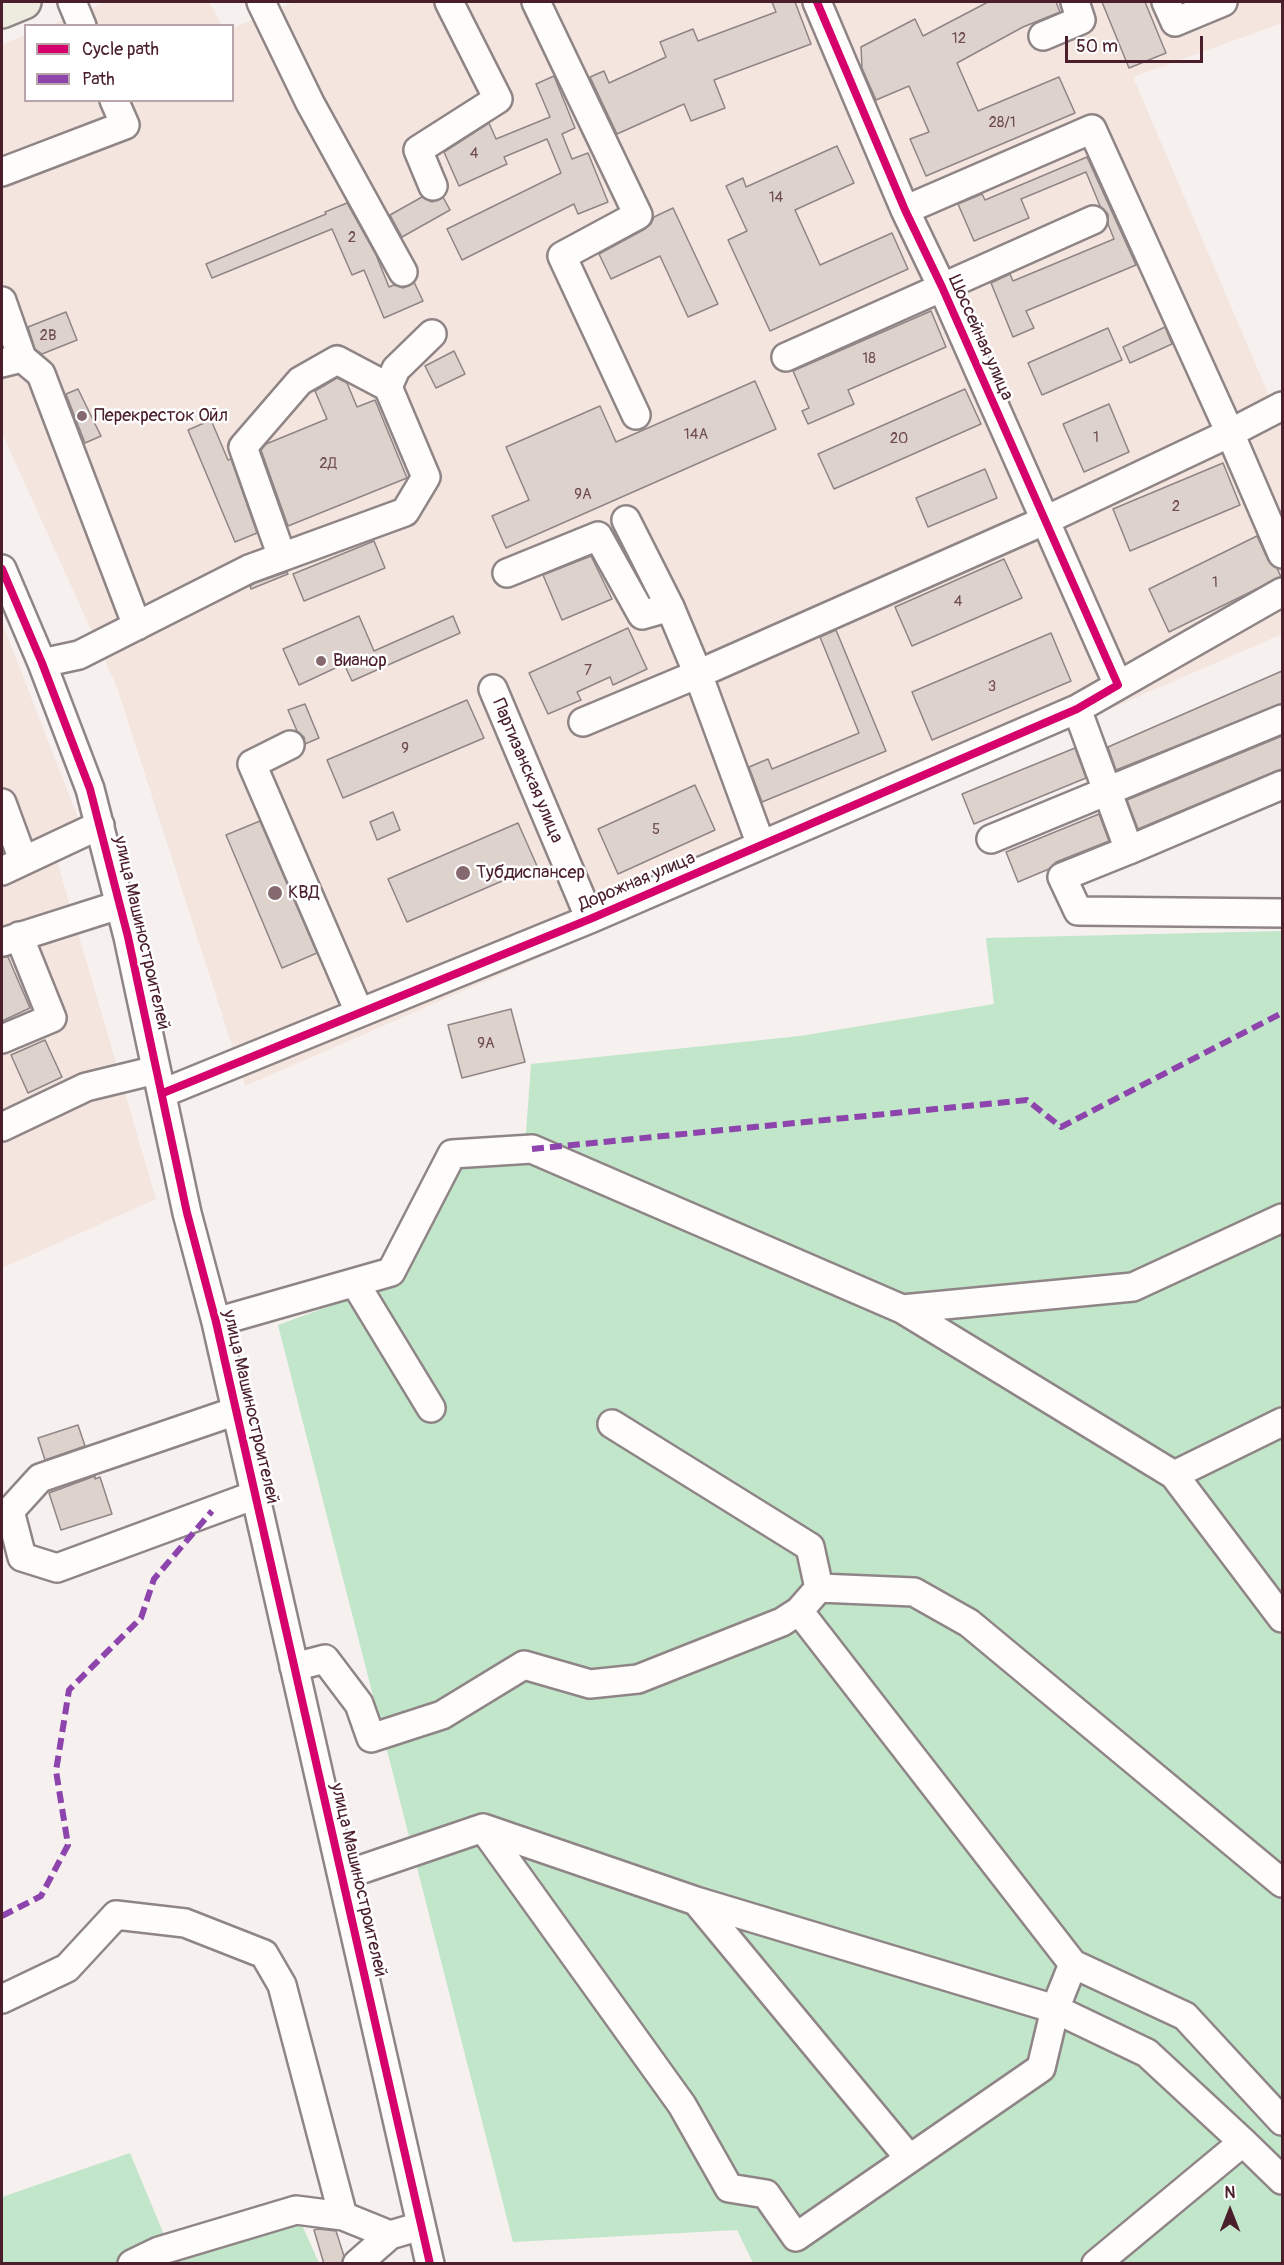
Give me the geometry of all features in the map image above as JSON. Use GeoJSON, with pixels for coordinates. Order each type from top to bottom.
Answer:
{"type":"FeatureCollection","features":[{"type":"Feature","properties":{"kind":"main road"},"geometry":{"type":"LineString","coordinates":[[2,11],[24,2]]}},
{"type":"Feature","properties":{"kind":"street"},"geometry":{"type":"LineString","coordinates":[[72,2],[81,24]]}},
{"type":"Feature","properties":{"kind":"street"},"geometry":{"type":"LineString","coordinates":[[261,2],[310,103],[404,272]]}},
{"type":"Feature","properties":{"kind":"street"},"geometry":{"type":"LineString","coordinates":[[433,186],[418,150],[498,99],[449,2]]}},
{"type":"Feature","properties":{"kind":"street"},"geometry":{"type":"LineString","coordinates":[[536,2],[638,214],[562,256],[636,415]]}},
{"type":"Feature","properties":{"kind":"street","name":"Шоссейная улица"},"geometry":{"type":"LineString","coordinates":[[817,2],[905,210],[942,287],[1118,685]]}},
{"type":"Feature","properties":{"kind":"street"},"geometry":{"type":"LineString","coordinates":[[1043,36],[1081,20],[1075,2]]}},
{"type":"Feature","properties":{"kind":"street"},"geometry":{"type":"LineString","coordinates":[[1166,2],[1175,22],[1224,2]]}},
{"type":"Feature","properties":{"kind":"street"},"geometry":{"type":"LineString","coordinates":[[2,172],[125,125],[115,102]]}},
{"type":"Feature","properties":{"kind":"street"},"geometry":{"type":"LineString","coordinates":[[905,210],[1092,129],[1230,433],[1282,554]]}},
{"type":"Feature","properties":{"kind":"street"},"geometry":{"type":"LineString","coordinates":[[786,357],[1093,220]]}},
{"type":"Feature","properties":{"kind":"street"},"geometry":{"type":"LineString","coordinates":[[2,301],[11,361],[41,375],[137,626]]}},
{"type":"Feature","properties":{"kind":"street"},"geometry":{"type":"LineString","coordinates":[[388,387],[396,369],[432,334]]}},
{"type":"Feature","properties":{"kind":"street"},"geometry":{"type":"LineString","coordinates":[[42,663],[79,655],[249,569],[282,557],[405,512],[426,477],[388,387],[337,360],[300,381],[243,447],[282,557]]}},
{"type":"Feature","properties":{"kind":"street"},"geometry":{"type":"LineString","coordinates":[[583,722],[698,674],[1046,520],[1282,406]]}},
{"type":"Feature","properties":{"kind":"street"},"geometry":{"type":"LineString","coordinates":[[626,520],[670,607],[698,674],[761,845]]}},
{"type":"Feature","properties":{"kind":"street"},"geometry":{"type":"LineString","coordinates":[[507,573],[598,536],[642,615],[670,607]]}},
{"type":"Feature","properties":{"kind":"street","name":"улица Машиностроителей"},"geometry":{"type":"LineString","coordinates":[[2,569],[42,663],[90,789],[100,825],[128,937],[187,1213],[237,1411],[430,2264]]}},
{"type":"Feature","properties":{"kind":"street","name":"Дорожная улица"},"geometry":{"type":"LineString","coordinates":[[2,1127],[86,1087],[159,1082],[359,1012],[590,919],[1077,709],[1282,592]]}},
{"type":"Feature","properties":{"kind":"street","name":"Партизанская улица"},"geometry":{"type":"LineString","coordinates":[[493,689],[590,919]]}},
{"type":"Feature","properties":{"kind":"street"},"geometry":{"type":"LineString","coordinates":[[1077,709],[1128,850]]}},
{"type":"Feature","properties":{"kind":"street"},"geometry":{"type":"LineString","coordinates":[[991,839],[1282,719]]}},
{"type":"Feature","properties":{"kind":"street"},"geometry":{"type":"LineString","coordinates":[[290,745],[252,764],[359,1012]]}},
{"type":"Feature","properties":{"kind":"street"},"geometry":{"type":"LineString","coordinates":[[1282,785],[1062,876],[1078,911],[1282,913]]}},
{"type":"Feature","properties":{"kind":"street"},"geometry":{"type":"LineString","coordinates":[[2,803],[12,866],[100,825]]}},
{"type":"Feature","properties":{"kind":"street"},"geometry":{"type":"LineString","coordinates":[[2,1039],[52,1018],[10,939],[119,905]]}},
{"type":"Feature","properties":{"kind":"street"},"geometry":{"type":"LineString","coordinates":[[216,1322],[391,1272],[452,1154],[532,1149],[902,1309],[1174,1475],[1282,1618]]}},
{"type":"Feature","properties":{"kind":"street"},"geometry":{"type":"LineString","coordinates":[[902,1309],[1133,1287],[1282,1218]]}},
{"type":"Feature","properties":{"kind":"street"},"geometry":{"type":"LineString","coordinates":[[355,1283],[430,1408]]}},
{"type":"Feature","properties":{"kind":"street"},"geometry":{"type":"LineString","coordinates":[[237,1411],[40,1478],[10,1511],[22,1557],[57,1568],[255,1495]]}},
{"type":"Feature","properties":{"kind":"street"},"geometry":{"type":"LineString","coordinates":[[1174,1475],[1282,1422]]}},
{"type":"Feature","properties":{"kind":"street"},"geometry":{"type":"LineString","coordinates":[[612,1424],[810,1547],[819,1588]]}},
{"type":"Feature","properties":{"kind":"street"},"geometry":{"type":"LineString","coordinates":[[294,1667],[325,1659],[359,1704],[370,1738],[442,1715],[524,1665],[590,1684],[638,1679],[782,1622],[799,1611],[819,1588]]}},
{"type":"Feature","properties":{"kind":"street"},"geometry":{"type":"LineString","coordinates":[[819,1588],[914,1592],[969,1623],[1282,1883]]}},
{"type":"Feature","properties":{"kind":"street"},"geometry":{"type":"LineString","coordinates":[[799,1611],[1073,1964],[1185,2016],[1282,2121]]}},
{"type":"Feature","properties":{"kind":"street"},"geometry":{"type":"LineString","coordinates":[[483,1828],[682,2105],[729,2187],[766,2194],[796,2237],[1041,2068],[1055,2009],[1073,1964]]}},
{"type":"Feature","properties":{"kind":"street"},"geometry":{"type":"LineString","coordinates":[[342,1876],[483,1828],[696,1901],[1055,2009],[1147,2054],[1282,2180]]}},
{"type":"Feature","properties":{"kind":"street"},"geometry":{"type":"LineString","coordinates":[[696,1901],[909,2158]]}},
{"type":"Feature","properties":{"kind":"street"},"geometry":{"type":"LineString","coordinates":[[2,1999],[67,1968],[116,1915],[185,1923],[264,1954],[282,1985],[343,2216]]}},
{"type":"Feature","properties":{"kind":"street"},"geometry":{"type":"LineString","coordinates":[[1096,2264],[1243,2142]]}},
{"type":"Feature","properties":{"kind":"street"},"geometry":{"type":"LineString","coordinates":[[132,2264],[161,2257],[296,2210],[343,2216],[390,2235]]}},
{"type":"Feature","properties":{"kind":"street"},"geometry":{"type":"LineString","coordinates":[[357,2264],[390,2235],[421,2226]]}},
{"type":"Feature","properties":{"kind":"shaded area"},"geometry":{"type":"Polygon","coordinates":[[[106,2],[209,2],[221,24],[54,24],[106,2]]]}},
{"type":"Feature","properties":{"kind":"shaded area"},"geometry":{"type":"Polygon","coordinates":[[[294,2],[1282,2],[1282,23],[1133,77],[1282,426],[1282,634],[245,1086],[117,687],[2,433],[2,45],[24,35],[24,102],[234,102],[234,28],[294,2]]]}},
{"type":"Feature","properties":{"kind":"shaded area"},"geometry":{"type":"Polygon","coordinates":[[[2,622],[81,826],[2,863],[2,622]]]}},
{"type":"Feature","properties":{"kind":"shaded area"},"geometry":{"type":"Polygon","coordinates":[[[51,841],[156,1199],[2,1268],[2,864],[51,841]]]}},
{"type":"Feature","properties":{"kind":"green space"},"geometry":{"type":"Polygon","coordinates":[[[1282,931],[1282,2263],[753,2263],[737,2230],[513,2242],[278,1325],[406,1278],[465,1151],[525,1146],[531,1064],[800,1036],[994,1004],[986,938],[1282,931]]]}},
{"type":"Feature","properties":{"kind":"green space"},"geometry":{"type":"Polygon","coordinates":[[[130,2153],[172,2254],[290,2198],[319,2263],[2,2263],[2,2197],[130,2153]]]}},
{"type":"Feature","properties":{"kind":"building"},"geometry":{"type":"Polygon","coordinates":[[[772,2],[795,2],[811,44],[714,80],[725,108],[691,121],[684,104],[617,134],[590,77],[604,71],[609,83],[666,57],[660,42],[693,29],[698,41],[776,12],[772,2]]]}},
{"type":"Feature","properties":{"kind":"building"},"geometry":{"type":"Polygon","coordinates":[[[988,2],[1056,2],[1060,12],[1023,27],[957,63],[978,111],[1059,77],[1075,113],[926,176],[910,139],[929,132],[909,86],[876,100],[862,68],[861,47],[915,19],[923,36],[988,2]]]}},
{"type":"Feature","properties":{"kind":"building"},"geometry":{"type":"Polygon","coordinates":[[[1102,2],[1145,2],[1166,53],[1129,68],[1102,2]]]}},
{"type":"Feature","properties":{"kind":"building"},"geometry":{"type":"Polygon","coordinates":[[[554,76],[575,128],[562,134],[572,159],[588,153],[608,202],[578,214],[574,204],[462,260],[447,229],[561,173],[547,139],[504,157],[507,164],[459,186],[444,152],[489,123],[496,139],[550,117],[536,84],[554,76]]]}},
{"type":"Feature","properties":{"kind":"building"},"geometry":{"type":"Polygon","coordinates":[[[837,146],[854,183],[795,210],[820,265],[892,233],[908,269],[770,331],[728,240],[747,231],[726,186],[743,178],[746,187],[837,146]]]}},
{"type":"Feature","properties":{"kind":"building"},"geometry":{"type":"Polygon","coordinates":[[[1087,157],[1136,265],[1026,311],[1034,328],[1013,337],[991,283],[1010,274],[1013,281],[1114,239],[1108,224],[1108,214],[1100,206],[1086,172],[1021,199],[1029,218],[974,241],[958,204],[982,194],[985,200],[1087,157]]]}},
{"type":"Feature","properties":{"kind":"building"},"geometry":{"type":"Polygon","coordinates":[[[422,197],[432,202],[443,197],[450,210],[402,237],[390,215],[422,197]]]}},
{"type":"Feature","properties":{"kind":"building"},"geometry":{"type":"Polygon","coordinates":[[[347,203],[376,255],[389,287],[394,285],[403,288],[414,282],[423,301],[384,318],[364,270],[352,275],[332,229],[212,278],[206,264],[347,203]]]}},
{"type":"Feature","properties":{"kind":"building"},"geometry":{"type":"Polygon","coordinates":[[[673,208],[718,304],[688,317],[660,256],[611,279],[599,254],[645,229],[654,217],[673,208]]]}},
{"type":"Feature","properties":{"kind":"building"},"geometry":{"type":"Polygon","coordinates":[[[931,311],[946,347],[848,390],[854,404],[808,424],[802,411],[809,408],[793,371],[931,311]]]}},
{"type":"Feature","properties":{"kind":"building"},"geometry":{"type":"Polygon","coordinates":[[[66,312],[77,340],[42,354],[35,349],[28,327],[66,312]]]}},
{"type":"Feature","properties":{"kind":"building"},"geometry":{"type":"Polygon","coordinates":[[[1165,327],[1172,344],[1130,363],[1123,347],[1165,327]]]}},
{"type":"Feature","properties":{"kind":"building"},"geometry":{"type":"Polygon","coordinates":[[[1108,328],[1122,360],[1042,395],[1028,363],[1108,328]]]}},
{"type":"Feature","properties":{"kind":"building"},"geometry":{"type":"Polygon","coordinates":[[[454,351],[465,374],[436,388],[425,366],[454,351]]]}},
{"type":"Feature","properties":{"kind":"building"},"geometry":{"type":"Polygon","coordinates":[[[337,378],[347,383],[357,407],[375,400],[407,478],[288,526],[261,450],[266,444],[327,419],[315,391],[337,378]]]}},
{"type":"Feature","properties":{"kind":"building"},"geometry":{"type":"Polygon","coordinates":[[[755,381],[776,429],[506,548],[492,516],[529,500],[506,447],[600,406],[616,442],[755,381]]]}},
{"type":"Feature","properties":{"kind":"building"},"geometry":{"type":"Polygon","coordinates":[[[78,389],[101,436],[85,443],[66,394],[78,389]]]}},
{"type":"Feature","properties":{"kind":"building"},"geometry":{"type":"Polygon","coordinates":[[[965,389],[981,424],[834,489],[818,454],[965,389]]]}},
{"type":"Feature","properties":{"kind":"building"},"geometry":{"type":"Polygon","coordinates":[[[1109,404],[1129,452],[1084,472],[1063,424],[1109,404]]]}},
{"type":"Feature","properties":{"kind":"building"},"geometry":{"type":"Polygon","coordinates":[[[211,420],[228,460],[231,459],[257,533],[235,542],[188,430],[211,420]]]}},
{"type":"Feature","properties":{"kind":"building"},"geometry":{"type":"Polygon","coordinates":[[[1223,463],[1240,505],[1130,551],[1113,509],[1223,463]]]}},
{"type":"Feature","properties":{"kind":"building"},"geometry":{"type":"Polygon","coordinates":[[[985,469],[997,498],[928,527],[916,498],[985,469]]]}},
{"type":"Feature","properties":{"kind":"building"},"geometry":{"type":"Polygon","coordinates":[[[1257,536],[1268,560],[1277,568],[1281,577],[1169,632],[1149,589],[1257,536]]]}},
{"type":"Feature","properties":{"kind":"building"},"geometry":{"type":"Polygon","coordinates":[[[374,541],[385,568],[304,601],[293,574],[374,541]]]}},
{"type":"Feature","properties":{"kind":"building"},"geometry":{"type":"Polygon","coordinates":[[[591,556],[612,599],[562,620],[543,575],[591,556]]]}},
{"type":"Feature","properties":{"kind":"building"},"geometry":{"type":"Polygon","coordinates":[[[1004,559],[1022,598],[912,646],[895,607],[1004,559]]]}},
{"type":"Feature","properties":{"kind":"building"},"geometry":{"type":"Polygon","coordinates":[[[287,572],[288,574],[251,589],[250,586],[255,583],[287,572]]]}},
{"type":"Feature","properties":{"kind":"building"},"geometry":{"type":"Polygon","coordinates":[[[359,616],[374,651],[453,616],[460,633],[352,681],[344,664],[299,685],[283,649],[359,616]]]}},
{"type":"Feature","properties":{"kind":"building"},"geometry":{"type":"Polygon","coordinates":[[[628,628],[647,669],[613,685],[610,677],[577,692],[581,700],[548,714],[529,673],[628,628]]]}},
{"type":"Feature","properties":{"kind":"building"},"geometry":{"type":"Polygon","coordinates":[[[836,630],[886,751],[762,802],[749,767],[768,759],[772,769],[859,733],[820,637],[836,630]]]}},
{"type":"Feature","properties":{"kind":"building"},"geometry":{"type":"Polygon","coordinates":[[[1051,633],[1071,681],[932,740],[912,692],[1051,633]]]}},
{"type":"Feature","properties":{"kind":"building"},"geometry":{"type":"Polygon","coordinates":[[[1282,671],[1282,704],[1116,770],[1108,747],[1282,671]]]}},
{"type":"Feature","properties":{"kind":"building"},"geometry":{"type":"Polygon","coordinates":[[[467,700],[484,738],[343,798],[327,760],[467,700]]]}},
{"type":"Feature","properties":{"kind":"building"},"geometry":{"type":"Polygon","coordinates":[[[305,704],[319,738],[305,744],[304,737],[297,731],[288,710],[305,704]]]}},
{"type":"Feature","properties":{"kind":"building"},"geometry":{"type":"Polygon","coordinates":[[[1282,736],[1282,769],[1138,829],[1127,800],[1282,736]]]}},
{"type":"Feature","properties":{"kind":"building"},"geometry":{"type":"Polygon","coordinates":[[[1075,748],[1086,778],[974,824],[962,794],[1075,748]]]}},
{"type":"Feature","properties":{"kind":"building"},"geometry":{"type":"Polygon","coordinates":[[[695,785],[715,830],[618,874],[598,829],[695,785]]]}},
{"type":"Feature","properties":{"kind":"building"},"geometry":{"type":"Polygon","coordinates":[[[393,812],[400,830],[377,840],[370,822],[393,812]]]}},
{"type":"Feature","properties":{"kind":"building"},"geometry":{"type":"Polygon","coordinates":[[[1099,814],[1109,841],[1056,862],[1049,869],[1018,882],[1006,852],[1099,814]]]}},
{"type":"Feature","properties":{"kind":"building","name":"КВД"},"geometry":{"type":"Polygon","coordinates":[[[260,821],[317,953],[282,968],[226,835],[260,821]]]}},
{"type":"Feature","properties":{"kind":"building","name":"Тубдиспансер"},"geometry":{"type":"Polygon","coordinates":[[[518,823],[537,866],[407,922],[388,879],[518,823]]]}},
{"type":"Feature","properties":{"kind":"building"},"geometry":{"type":"Polygon","coordinates":[[[2,957],[8,957],[30,1008],[2,1021],[2,957]]]}},
{"type":"Feature","properties":{"kind":"building"},"geometry":{"type":"Polygon","coordinates":[[[511,1009],[525,1062],[462,1078],[448,1025],[511,1009]]]}},
{"type":"Feature","properties":{"kind":"building"},"geometry":{"type":"Polygon","coordinates":[[[45,1040],[62,1077],[28,1093],[11,1055],[45,1040]]]}},
{"type":"Feature","properties":{"kind":"building"},"geometry":{"type":"Polygon","coordinates":[[[78,1425],[85,1446],[45,1460],[38,1438],[78,1425]]]}},
{"type":"Feature","properties":{"kind":"building"},"geometry":{"type":"Polygon","coordinates":[[[95,1476],[95,1479],[100,1477],[112,1514],[61,1530],[49,1493],[95,1476]]]}},
{"type":"Feature","properties":{"kind":"building"},"geometry":{"type":"Polygon","coordinates":[[[314,2230],[336,2231],[344,2256],[342,2264],[324,2264],[314,2230]]]}},
{"type":"Feature","properties":{"kind":"marked path"},"geometry":{"type":"LineString","coordinates":[[532,1149],[1027,1100],[1061,1127],[1282,1013]]}},
{"type":"Feature","properties":{"kind":"marked path"},"geometry":{"type":"LineString","coordinates":[[2,1916],[41,1896],[68,1845],[56,1771],[69,1690],[141,1618],[154,1579],[212,1511]]}},
{"type":"Feature","properties":{"kind":"cycle path"},"geometry":{"type":"LineString","coordinates":[[163,1093],[590,919],[1077,709],[1118,685],[942,287],[905,210],[817,2]]}},
{"type":"Feature","properties":{"kind":"cycle path"},"geometry":{"type":"LineString","coordinates":[[2,569],[42,663],[90,789],[128,937],[187,1213],[216,1322],[430,2264]]}},
{"type":"Feature","properties":{"kind":"place","name":"Перекресток Ойл"},"geometry":{"type":"Point","coordinates":[82,416]}},
{"type":"Feature","properties":{"kind":"place","name":"Вианор"},"geometry":{"type":"Point","coordinates":[321,661]}},
{"type":"Feature","properties":{"kind":"place","name":"Тубдиспансер"},"geometry":{"type":"Point","coordinates":[463,873]}},
{"type":"Feature","properties":{"kind":"place","name":"КВД"},"geometry":{"type":"Point","coordinates":[275,893]}}]}
